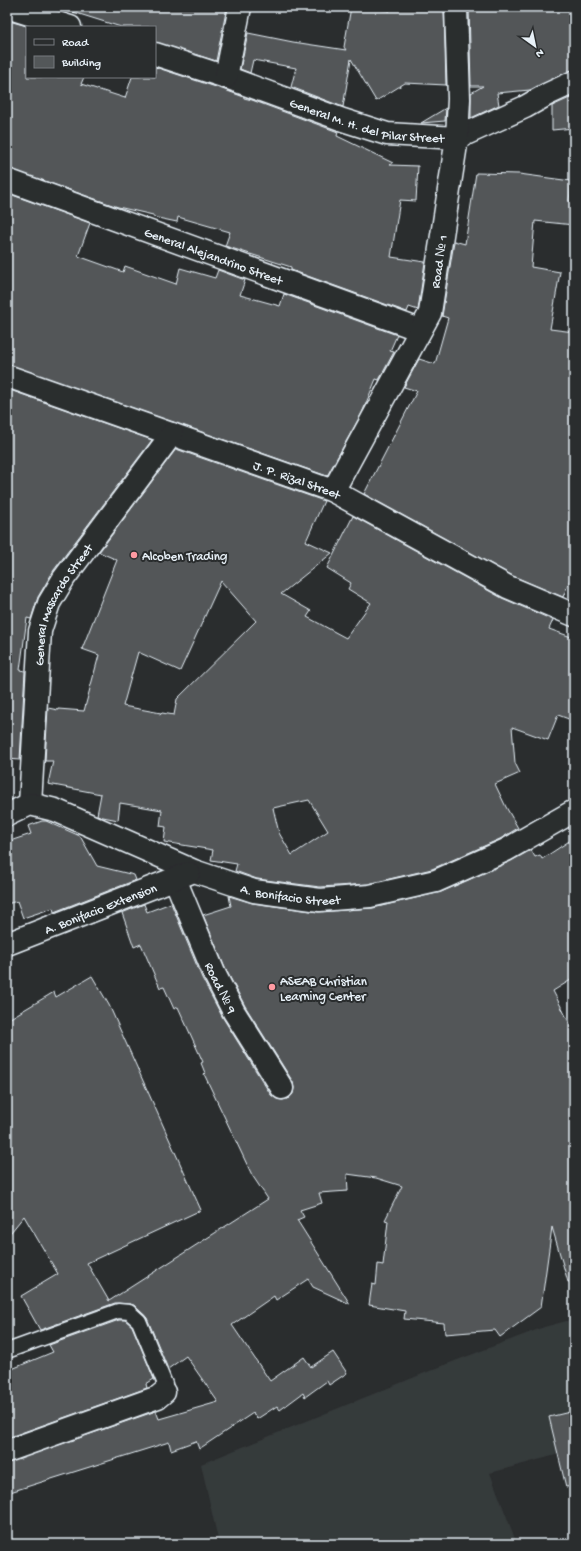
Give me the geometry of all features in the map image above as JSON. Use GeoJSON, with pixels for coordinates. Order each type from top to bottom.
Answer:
{"type":"FeatureCollection","features":[{"type":"Feature","properties":{"kind":"street"},"geometry":{"type":"LineString","coordinates":[[7,7],[67,26]]}},
{"type":"Feature","properties":{"kind":"street"},"geometry":{"type":"LineString","coordinates":[[226,76],[240,7]]}},
{"type":"Feature","properties":{"kind":"street","name":"Road № 1"},"geometry":{"type":"LineString","coordinates":[[333,491],[430,313],[456,138],[459,99],[456,7]]}},
{"type":"Feature","properties":{"kind":"street","name":"General M. H. del Pilar Street"},"geometry":{"type":"LineString","coordinates":[[156,54],[226,76],[343,120],[387,134],[456,138],[525,107],[574,82]]}},
{"type":"Feature","properties":{"kind":"street","name":"General Alejandrino Street"},"geometry":{"type":"LineString","coordinates":[[7,180],[420,330]]}},
{"type":"Feature","properties":{"kind":"street","name":"J. P. Rizal Street"},"geometry":{"type":"LineString","coordinates":[[7,376],[333,491],[508,587],[574,615]]}},
{"type":"Feature","properties":{"kind":"street","name":"General Mascardo Street"},"geometry":{"type":"LineString","coordinates":[[30,804],[40,631],[49,603],[64,578],[172,434]]}},
{"type":"Feature","properties":{"kind":"street"},"geometry":{"type":"LineString","coordinates":[[7,815],[30,804]]}},
{"type":"Feature","properties":{"kind":"street","name":"A. Bonifacio Street"},"geometry":{"type":"LineString","coordinates":[[30,804],[55,810],[185,875],[254,891],[320,900],[370,896],[436,881],[506,850],[574,811]]}},
{"type":"Feature","properties":{"kind":"street","name":"A. Bonifacio Extension"},"geometry":{"type":"LineString","coordinates":[[7,944],[185,875]]}},
{"type":"Feature","properties":{"kind":"street","name":"Road № 9"},"geometry":{"type":"LineString","coordinates":[[185,875],[214,973],[231,1006],[282,1088]]}},
{"type":"Feature","properties":{"kind":"street"},"geometry":{"type":"LineString","coordinates":[[7,1451],[158,1397],[164,1392]]}},
{"type":"Feature","properties":{"kind":"lane"},"geometry":{"type":"LineString","coordinates":[[7,1351],[111,1313],[118,1311],[129,1312],[139,1321],[147,1339],[165,1384],[164,1392]]}},
{"type":"Feature","properties":{"kind":"shaded area"},"geometry":{"type":"Polygon","coordinates":[[[574,1319],[574,1450],[490,1473],[517,1544],[219,1544],[201,1464],[447,1364],[544,1327],[574,1319]]]}},
{"type":"Feature","properties":{"kind":"building"},"geometry":{"type":"Polygon","coordinates":[[[74,7],[227,7],[216,61],[156,42],[156,26],[118,26],[73,12],[74,7]]]}},
{"type":"Feature","properties":{"kind":"building"},"geometry":{"type":"Polygon","coordinates":[[[351,7],[365,7],[390,11],[390,7],[444,7],[446,85],[405,83],[376,101],[351,59],[343,107],[291,87],[296,68],[253,60],[250,73],[240,69],[248,33],[346,50],[344,47],[351,7]]]}},
{"type":"Feature","properties":{"kind":"building"},"geometry":{"type":"Polygon","coordinates":[[[469,7],[574,7],[574,70],[530,90],[497,93],[499,105],[471,118],[471,93],[483,86],[471,86],[469,7]]]}},
{"type":"Feature","properties":{"kind":"building"},"geometry":{"type":"Polygon","coordinates":[[[9,21],[27,26],[26,78],[84,78],[81,84],[125,98],[132,78],[156,78],[156,67],[222,89],[338,132],[337,136],[393,163],[390,165],[418,166],[416,201],[400,200],[391,257],[425,262],[418,310],[409,307],[407,312],[291,270],[291,267],[225,246],[230,232],[178,217],[177,222],[118,207],[7,168],[7,28],[9,21]]]}},
{"type":"Feature","properties":{"kind":"building"},"geometry":{"type":"Polygon","coordinates":[[[574,96],[574,128],[552,130],[552,106],[574,96]]]}},
{"type":"Feature","properties":{"kind":"building"},"geometry":{"type":"Polygon","coordinates":[[[446,108],[445,121],[421,123],[446,108]]]}},
{"type":"Feature","properties":{"kind":"building"},"geometry":{"type":"Polygon","coordinates":[[[476,173],[519,174],[571,181],[569,201],[574,202],[574,225],[535,221],[531,267],[560,272],[550,329],[574,332],[574,570],[563,597],[513,576],[364,494],[417,391],[404,387],[419,359],[435,364],[448,318],[442,316],[454,241],[465,244],[476,173]]]}},
{"type":"Feature","properties":{"kind":"building"},"geometry":{"type":"Polygon","coordinates":[[[7,193],[90,223],[78,256],[123,272],[125,266],[176,284],[180,268],[215,278],[218,270],[245,280],[240,295],[280,306],[284,294],[397,335],[390,351],[394,352],[379,380],[376,379],[362,413],[327,476],[7,364],[7,193]]]}},
{"type":"Feature","properties":{"kind":"building"},"geometry":{"type":"Polygon","coordinates":[[[7,389],[152,440],[54,570],[38,597],[31,619],[27,618],[20,670],[25,671],[20,760],[7,759],[7,389]]]}},
{"type":"Feature","properties":{"kind":"building"},"geometry":{"type":"Polygon","coordinates":[[[176,449],[324,501],[306,541],[332,553],[281,594],[311,611],[307,617],[346,638],[371,603],[348,589],[351,583],[327,568],[353,516],[502,598],[553,620],[549,629],[574,638],[574,721],[558,715],[548,740],[512,727],[515,763],[520,773],[495,784],[518,828],[500,839],[432,869],[368,884],[320,887],[257,879],[235,871],[237,864],[211,860],[213,850],[164,842],[166,827],[160,826],[162,810],[120,803],[118,820],[103,817],[97,815],[101,794],[48,784],[53,761],[45,761],[48,708],[84,711],[99,655],[82,649],[117,560],[99,552],[176,449]],[[221,581],[180,671],[138,652],[123,706],[161,713],[160,715],[162,713],[174,715],[177,699],[256,621],[221,581]],[[309,800],[273,808],[279,833],[292,855],[328,831],[309,800]]]}},
{"type":"Feature","properties":{"kind":"building"},"geometry":{"type":"Polygon","coordinates":[[[46,821],[80,836],[97,866],[134,875],[136,880],[54,912],[53,908],[23,918],[17,901],[7,904],[7,842],[31,834],[28,826],[46,821]]]}},
{"type":"Feature","properties":{"kind":"building"},"geometry":{"type":"Polygon","coordinates":[[[574,838],[574,978],[553,991],[574,1032],[574,1281],[568,1282],[552,1227],[541,1307],[500,1337],[495,1330],[445,1334],[444,1323],[404,1319],[405,1311],[369,1305],[372,1284],[376,1285],[378,1264],[383,1265],[388,1221],[385,1220],[402,1186],[376,1178],[347,1174],[348,1191],[319,1193],[322,1203],[300,1210],[304,1217],[297,1220],[350,1304],[313,1287],[308,1279],[276,1300],[274,1296],[232,1325],[270,1381],[304,1357],[311,1367],[333,1352],[347,1373],[329,1385],[327,1381],[305,1397],[303,1393],[280,1410],[277,1406],[257,1419],[253,1413],[199,1449],[196,1441],[171,1450],[169,1442],[7,1493],[7,1463],[156,1411],[159,1419],[218,1402],[186,1356],[168,1369],[147,1318],[134,1305],[115,1303],[40,1330],[21,1296],[58,1274],[24,1216],[7,1237],[7,1020],[54,992],[56,997],[92,976],[109,1005],[201,1210],[87,1263],[109,1301],[268,1199],[252,1175],[204,1074],[205,1073],[201,1063],[203,1062],[178,1007],[174,1009],[164,987],[160,988],[141,944],[134,947],[122,913],[144,904],[147,912],[171,903],[202,978],[223,1018],[271,1095],[277,1099],[283,1100],[289,1098],[293,1094],[293,1082],[245,1006],[225,968],[203,915],[231,906],[229,896],[252,903],[318,912],[373,908],[441,892],[511,861],[531,850],[535,857],[540,855],[542,859],[574,838]]]}},
{"type":"Feature","properties":{"kind":"building"},"geometry":{"type":"Polygon","coordinates":[[[119,1320],[125,1320],[132,1326],[154,1379],[146,1384],[147,1388],[7,1438],[7,1371],[53,1352],[49,1345],[119,1320]]]}},
{"type":"Feature","properties":{"kind":"building"},"geometry":{"type":"Polygon","coordinates":[[[574,1411],[574,1486],[566,1487],[549,1417],[574,1411]]]}},
{"type":"Feature","properties":{"kind":"place","name":"Alcoben Trading"},"geometry":{"type":"Point","coordinates":[134,555]}},
{"type":"Feature","properties":{"kind":"place","name":"ASEAB Christian Learning Center"},"geometry":{"type":"Point","coordinates":[272,987]}}]}
